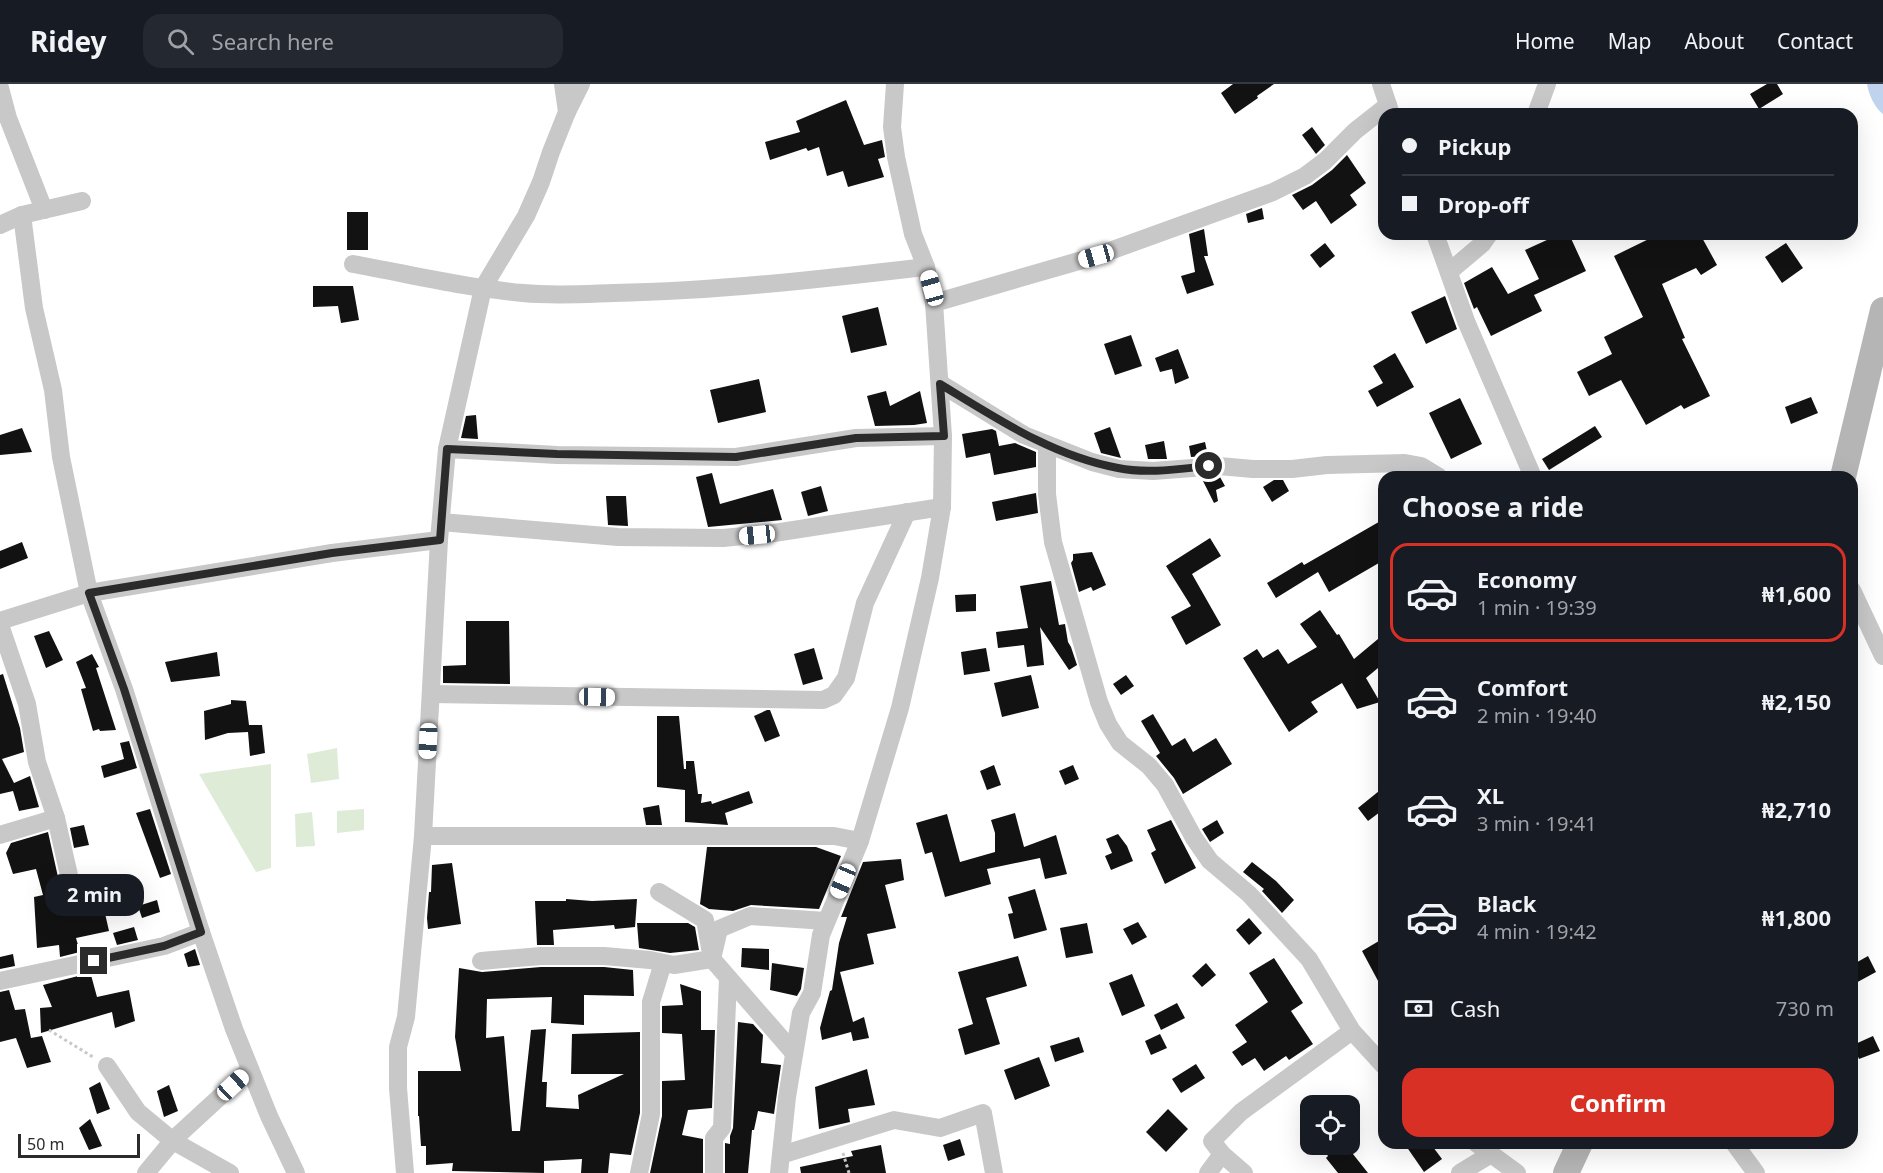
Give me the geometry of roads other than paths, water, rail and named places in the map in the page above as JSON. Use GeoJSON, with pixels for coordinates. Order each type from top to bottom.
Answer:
{"type":"FeatureCollection","features":[{"type":"Feature","properties":{"kind":"street"},"geometry":{"type":"LineString","coordinates":[[563,84],[567,112]]}},
{"type":"Feature","properties":{"kind":"street"},"geometry":{"type":"LineString","coordinates":[[405,1173],[398,1088],[398,1047],[406,1017],[423,836],[440,531],[447,449],[483,288],[526,216],[567,112],[581,84]]}},
{"type":"Feature","properties":{"kind":"street"},"geometry":{"type":"LineString","coordinates":[[895,84],[892,127],[896,157],[913,234],[926,267],[934,303],[944,436],[942,507],[930,578],[900,708],[860,841],[821,935],[812,993],[801,1013],[787,1097],[780,1164],[894,1120],[940,1128],[983,1113],[994,1173]]}},
{"type":"Feature","properties":{"kind":"street"},"geometry":{"type":"LineString","coordinates":[[1381,84],[1390,108]]}},
{"type":"Feature","properties":{"kind":"street"},"geometry":{"type":"LineString","coordinates":[[1538,108],[1547,84]]}},
{"type":"Feature","properties":{"kind":"street"},"geometry":{"type":"LineString","coordinates":[[0,88],[8,118],[44,210]]}},
{"type":"Feature","properties":{"kind":"street"},"geometry":{"type":"LineString","coordinates":[[934,303],[1096,256],[1273,192],[1305,176],[1325,161],[1355,131],[1378,117]]}},
{"type":"Feature","properties":{"kind":"street"},"geometry":{"type":"LineString","coordinates":[[0,225],[22,215],[82,201]]}},
{"type":"Feature","properties":{"kind":"street"},"geometry":{"type":"LineString","coordinates":[[22,215],[34,308],[53,390],[61,457],[89,593],[124,689],[234,1029],[268,1116],[296,1173]]}},
{"type":"Feature","properties":{"kind":"street"},"geometry":{"type":"LineString","coordinates":[[1437,240],[1466,321],[1530,471]]}},
{"type":"Feature","properties":{"kind":"street"},"geometry":{"type":"LineString","coordinates":[[1449,272],[1485,240]]}},
{"type":"Feature","properties":{"kind":"street"},"geometry":{"type":"LineString","coordinates":[[352,264],[483,288],[524,293],[655,292],[790,283],[926,267]]}},
{"type":"Feature","properties":{"kind":"street"},"geometry":{"type":"LineString","coordinates":[[1844,471],[1883,310]]}},
{"type":"Feature","properties":{"kind":"street"},"geometry":{"type":"LineString","coordinates":[[940,384],[1024,435],[1092,462],[1119,469],[1153,471],[1219,466],[1292,469],[1327,465],[1405,463],[1421,466],[1429,471]]}},
{"type":"Feature","properties":{"kind":"street"},"geometry":{"type":"LineString","coordinates":[[447,449],[557,454],[736,457],[856,438],[944,436]]}},
{"type":"Feature","properties":{"kind":"street"},"geometry":{"type":"LineString","coordinates":[[1047,445],[1047,494],[1053,542],[1099,702],[1108,724],[1120,743],[1157,774],[1210,861],[1248,894],[1309,959],[1340,1014],[1378,1059]]}},
{"type":"Feature","properties":{"kind":"street"},"geometry":{"type":"LineString","coordinates":[[72,893],[56,818],[37,762],[27,704],[0,623],[89,593],[332,553],[440,531],[723,538],[774,533],[942,507]]}},
{"type":"Feature","properties":{"kind":"street"},"geometry":{"type":"LineString","coordinates":[[431,693],[823,700],[834,696],[846,678],[865,603],[907,512]]}},
{"type":"Feature","properties":{"kind":"street"},"geometry":{"type":"LineString","coordinates":[[1858,603],[1883,656]]}},
{"type":"Feature","properties":{"kind":"street"},"geometry":{"type":"LineString","coordinates":[[0,835],[56,818]]}},
{"type":"Feature","properties":{"kind":"street"},"geometry":{"type":"LineString","coordinates":[[423,836],[834,836],[860,841]]}},
{"type":"Feature","properties":{"kind":"street"},"geometry":{"type":"LineString","coordinates":[[659,892],[705,920],[712,959],[794,1053]]}},
{"type":"Feature","properties":{"kind":"street"},"geometry":{"type":"LineString","coordinates":[[712,959],[719,929],[750,916],[826,921]]}},
{"type":"Feature","properties":{"kind":"street"},"geometry":{"type":"LineString","coordinates":[[0,981],[164,946],[201,932]]}},
{"type":"Feature","properties":{"kind":"street"},"geometry":{"type":"LineString","coordinates":[[481,961],[541,956],[594,956],[650,960],[674,965],[712,959]]}},
{"type":"Feature","properties":{"kind":"street"},"geometry":{"type":"LineString","coordinates":[[639,1173],[651,1114],[651,1002],[663,963]]}},
{"type":"Feature","properties":{"kind":"street"},"geometry":{"type":"LineString","coordinates":[[714,1173],[714,1138],[722,1128],[728,978]]}},
{"type":"Feature","properties":{"kind":"street"},"geometry":{"type":"LineString","coordinates":[[1244,1173],[1222,1154],[1212,1141],[1240,1112],[1352,1031]]}},
{"type":"Feature","properties":{"kind":"street"},"geometry":{"type":"LineString","coordinates":[[107,1066],[138,1112],[173,1141],[230,1173]]}},
{"type":"Feature","properties":{"kind":"street"},"geometry":{"type":"LineString","coordinates":[[146,1173],[173,1141],[250,1069]]}},
{"type":"Feature","properties":{"kind":"street"},"geometry":{"type":"LineString","coordinates":[[1482,1149],[1494,1162],[1517,1173]]}},
{"type":"Feature","properties":{"kind":"street"},"geometry":{"type":"LineString","coordinates":[[1566,1173],[1577,1149]]}},
{"type":"Feature","properties":{"kind":"street"},"geometry":{"type":"LineString","coordinates":[[1738,1149],[1756,1173]]}},
{"type":"Feature","properties":{"kind":"street"},"geometry":{"type":"LineString","coordinates":[[1208,1173],[1222,1154]]}},
{"type":"Feature","properties":{"kind":"street"},"geometry":{"type":"LineString","coordinates":[[1460,1173],[1494,1162]]}},
{"type":"Feature","properties":{"kind":"water"},"geometry":{"type":"Polygon","coordinates":[[[1867,84],[1883,84],[1883,114],[1872,100],[1867,84]]]}}]}
